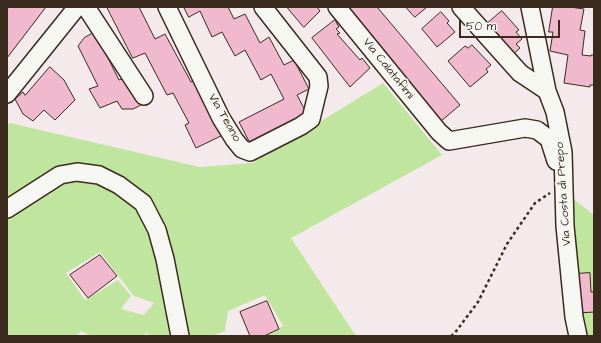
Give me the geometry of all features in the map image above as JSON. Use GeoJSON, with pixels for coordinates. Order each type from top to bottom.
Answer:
{"type":"FeatureCollection","features":[{"type":"Feature","properties":{"kind":"street"},"geometry":{"type":"LineString","coordinates":[[7,94],[77,7]]}},
{"type":"Feature","properties":{"kind":"street"},"geometry":{"type":"LineString","coordinates":[[86,7],[144,96]]}},
{"type":"Feature","properties":{"kind":"street","name":"Via Teano"},"geometry":{"type":"LineString","coordinates":[[167,7],[221,118],[242,149],[250,152],[301,126],[311,119],[319,86],[318,77],[263,7]]}},
{"type":"Feature","properties":{"kind":"street","name":"Via Calatafimi"},"geometry":{"type":"LineString","coordinates":[[337,7],[448,141],[525,128],[537,130],[549,139],[564,189]]}},
{"type":"Feature","properties":{"kind":"street"},"geometry":{"type":"LineString","coordinates":[[461,7],[520,73],[547,92]]}},
{"type":"Feature","properties":{"kind":"street","name":"Via Costa di Prepo"},"geometry":{"type":"LineString","coordinates":[[530,7],[547,92],[555,112],[563,152],[565,226],[574,318],[578,336]]}},
{"type":"Feature","properties":{"kind":"street"},"geometry":{"type":"LineString","coordinates":[[7,209],[60,175],[77,172],[99,175],[120,185],[143,203],[158,230],[180,336]]}},
{"type":"Feature","properties":{"kind":"path"},"geometry":{"type":"LineString","coordinates":[[451,336],[478,302],[507,244],[535,203],[551,192],[564,189]]}},
{"type":"Feature","properties":{"kind":"green space"},"geometry":{"type":"Polygon","coordinates":[[[383,83],[442,155],[291,238],[356,336],[265,336],[283,326],[265,295],[228,311],[225,331],[212,336],[187,336],[168,256],[149,196],[109,169],[68,165],[7,215],[7,125],[10,123],[200,167],[253,163],[383,83]]]}},
{"type":"Feature","properties":{"kind":"green space"},"geometry":{"type":"Polygon","coordinates":[[[77,172],[143,203],[176,336],[151,336],[146,333],[144,336],[91,336],[81,331],[76,336],[7,336],[7,217],[77,172]],[[100,252],[66,273],[85,300],[118,280],[131,296],[121,309],[144,315],[154,303],[134,296],[100,252]]]}},
{"type":"Feature","properties":{"kind":"green space"},"geometry":{"type":"Polygon","coordinates":[[[564,192],[594,215],[594,336],[578,336],[564,192]]]}},
{"type":"Feature","properties":{"kind":"building"},"geometry":{"type":"Polygon","coordinates":[[[9,7],[46,7],[7,58],[7,10],[9,7]]]}},
{"type":"Feature","properties":{"kind":"building"},"geometry":{"type":"Polygon","coordinates":[[[107,7],[139,7],[155,39],[165,34],[191,82],[194,81],[223,135],[196,148],[185,125],[189,123],[173,93],[167,95],[145,53],[133,58],[107,7]]]}},
{"type":"Feature","properties":{"kind":"building"},"geometry":{"type":"Polygon","coordinates":[[[184,7],[228,7],[234,19],[245,14],[260,43],[269,37],[284,65],[294,60],[309,89],[297,95],[308,116],[251,145],[239,122],[284,99],[271,74],[261,80],[245,50],[235,56],[222,32],[212,37],[200,11],[189,17],[184,7]]]}},
{"type":"Feature","properties":{"kind":"building"},"geometry":{"type":"Polygon","coordinates":[[[287,7],[317,7],[320,11],[304,27],[287,7]]]}},
{"type":"Feature","properties":{"kind":"building"},"geometry":{"type":"Polygon","coordinates":[[[343,7],[377,7],[460,105],[440,122],[343,7]]]}},
{"type":"Feature","properties":{"kind":"building"},"geometry":{"type":"Polygon","coordinates":[[[406,7],[427,7],[415,17],[406,7]]]}},
{"type":"Feature","properties":{"kind":"building"},"geometry":{"type":"Polygon","coordinates":[[[553,7],[584,9],[580,30],[585,31],[582,55],[594,55],[594,85],[590,85],[590,87],[564,83],[568,55],[550,51],[553,32],[549,32],[553,7]]]}},
{"type":"Feature","properties":{"kind":"building"},"geometry":{"type":"Polygon","coordinates":[[[502,11],[519,30],[516,32],[522,39],[516,44],[520,48],[511,56],[483,27],[502,11]]]}},
{"type":"Feature","properties":{"kind":"building"},"geometry":{"type":"Polygon","coordinates":[[[441,12],[449,21],[447,23],[455,32],[437,47],[422,29],[441,12]]]}},
{"type":"Feature","properties":{"kind":"building"},"geometry":{"type":"Polygon","coordinates":[[[335,20],[339,27],[336,29],[340,33],[337,34],[360,60],[362,58],[370,68],[350,87],[312,38],[335,20]]]}},
{"type":"Feature","properties":{"kind":"building"},"geometry":{"type":"Polygon","coordinates":[[[95,32],[119,80],[127,77],[143,104],[133,109],[122,109],[117,101],[100,108],[89,89],[98,86],[78,46],[84,38],[95,32]]]}},
{"type":"Feature","properties":{"kind":"building"},"geometry":{"type":"Polygon","coordinates":[[[472,45],[491,65],[486,69],[488,72],[470,87],[448,61],[465,46],[468,48],[472,45]]]}},
{"type":"Feature","properties":{"kind":"building"},"geometry":{"type":"Polygon","coordinates":[[[50,67],[64,80],[75,100],[55,120],[44,110],[33,121],[23,114],[15,99],[23,92],[25,95],[50,67]]]}},
{"type":"Feature","properties":{"kind":"building"},"geometry":{"type":"Polygon","coordinates":[[[100,255],[117,276],[88,298],[70,275],[100,255]]]}},
{"type":"Feature","properties":{"kind":"building"},"geometry":{"type":"Polygon","coordinates":[[[590,273],[591,292],[594,292],[594,312],[578,313],[575,274],[590,273]]]}},
{"type":"Feature","properties":{"kind":"building"},"geometry":{"type":"Polygon","coordinates":[[[267,301],[279,329],[264,336],[250,336],[240,312],[267,301]]]}}]}
